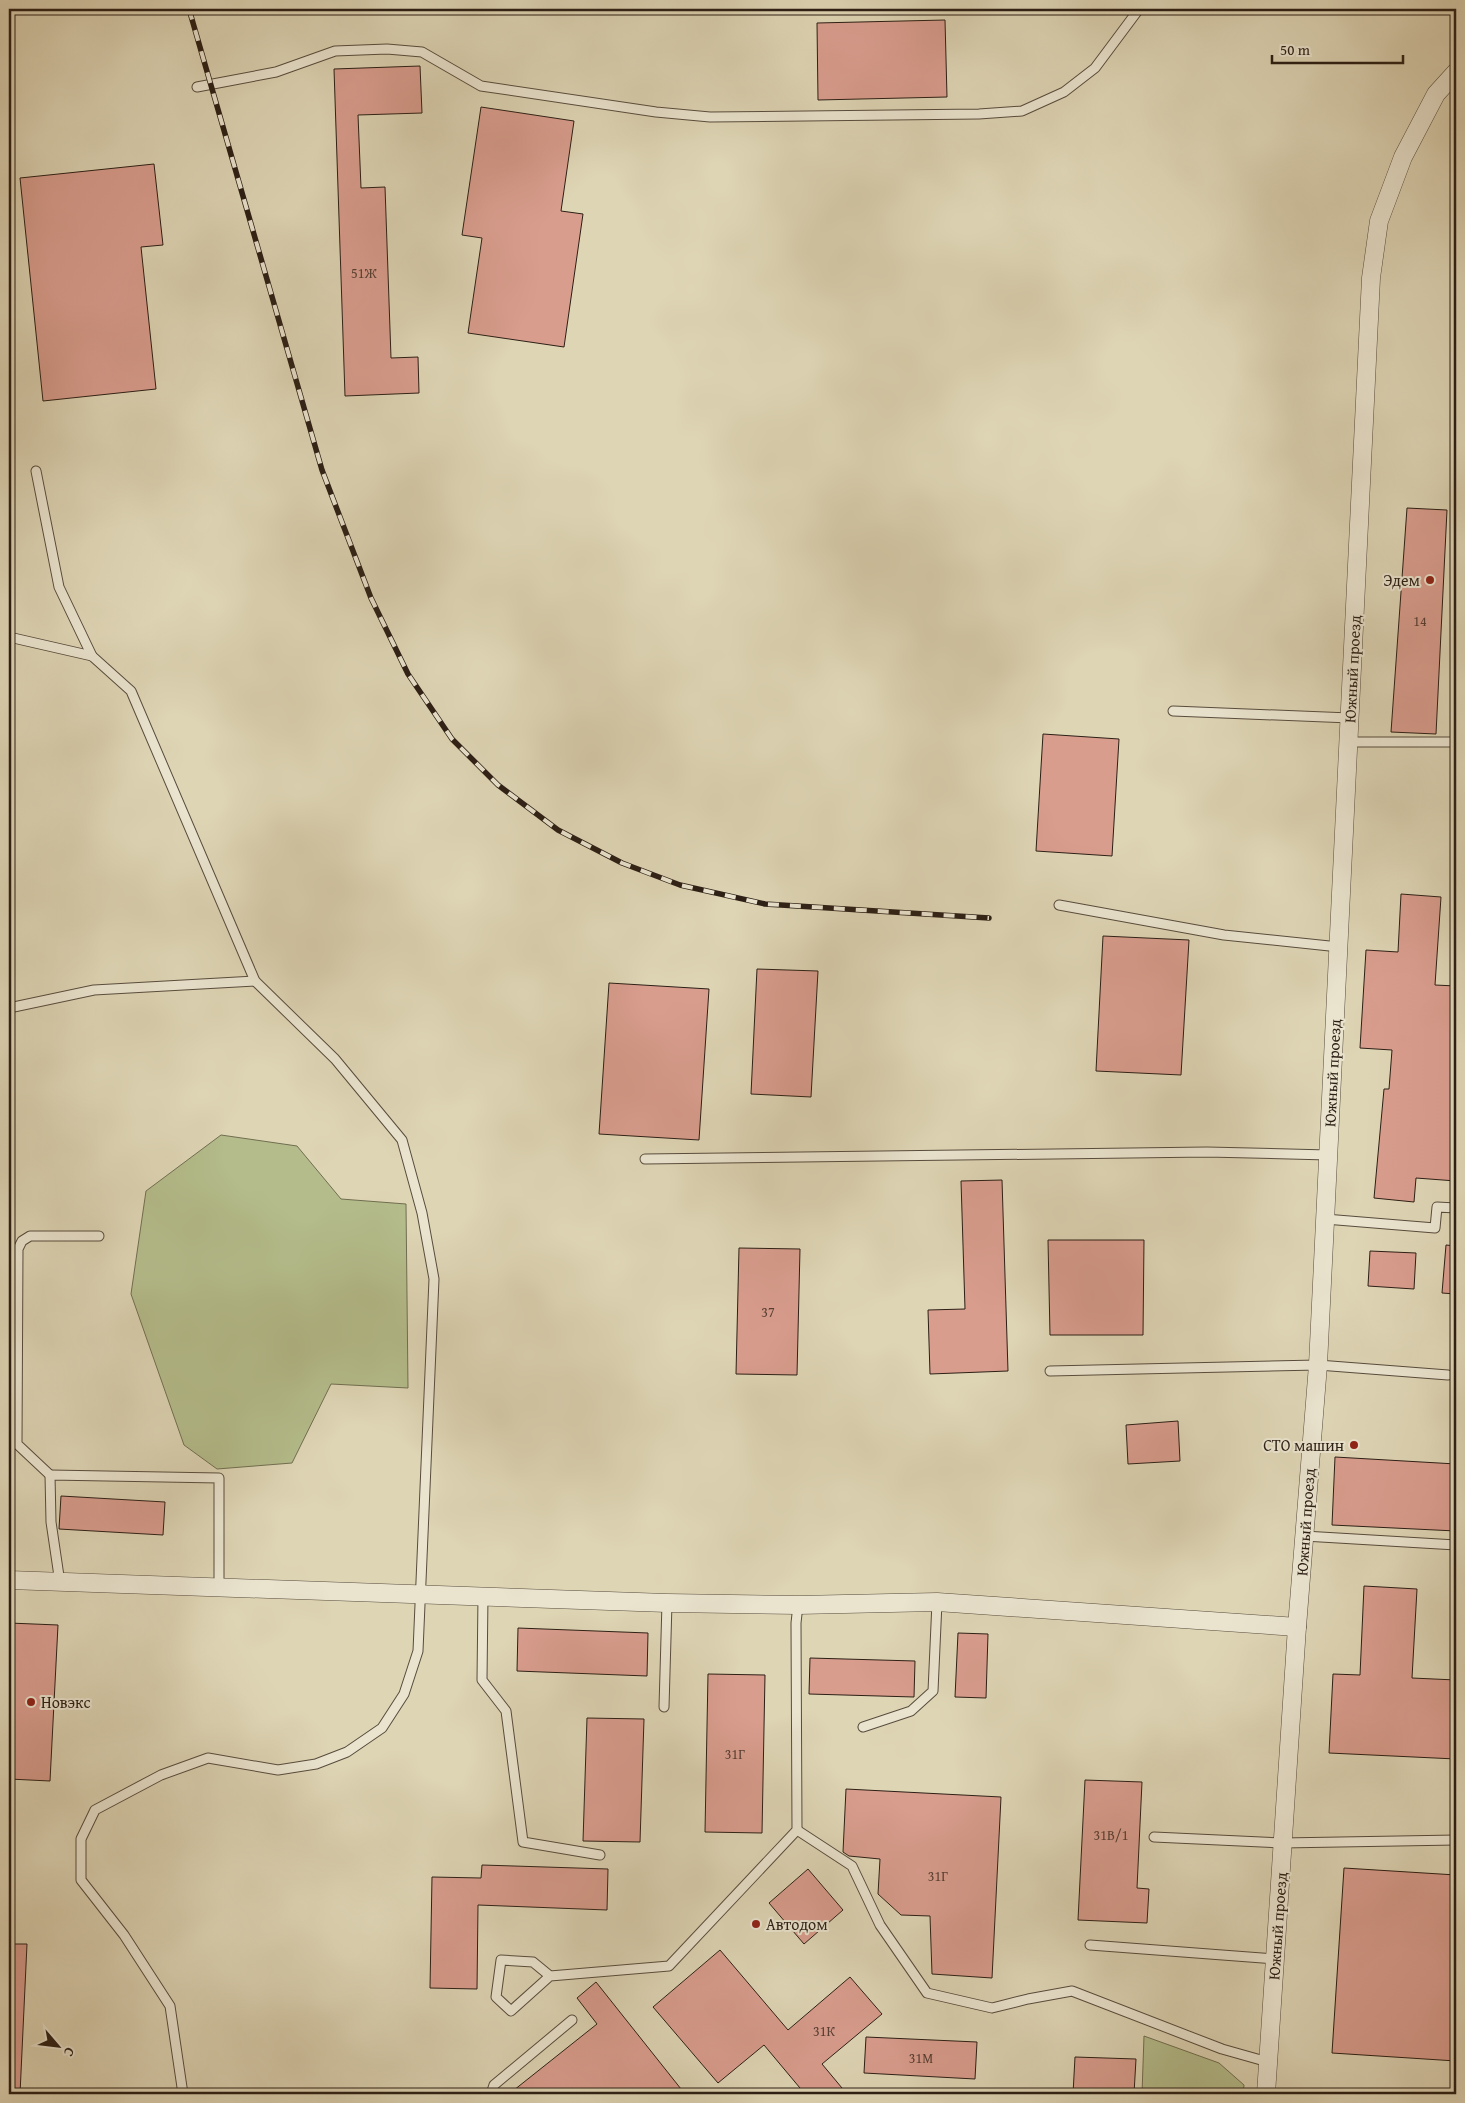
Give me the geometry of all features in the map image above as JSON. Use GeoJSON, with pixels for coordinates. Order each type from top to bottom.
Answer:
{"type":"FeatureCollection","features":[{"type":"Feature","properties":{"kind":"street","name":"Южный проезд"},"geometry":{"type":"LineString","coordinates":[[1266,2094],[1297,1627],[1318,1365],[1372,278],[1379,221],[1402,157],[1436,94],[1456,72]]}},
{"type":"Feature","properties":{"kind":"street"},"geometry":{"type":"LineString","coordinates":[[9,1580],[420,1596],[483,1596],[667,1603],[798,1605],[937,1602],[1297,1627]]}},
{"type":"Feature","properties":{"kind":"lane"},"geometry":{"type":"LineString","coordinates":[[197,87],[276,72],[336,51],[387,50],[422,52],[481,86],[656,112],[720,117],[1014,112],[1022,111],[1064,92],[1095,68],[1139,9]]}},
{"type":"Feature","properties":{"kind":"lane"},"geometry":{"type":"LineString","coordinates":[[36,471],[59,586],[92,656],[131,691],[255,981],[335,1059],[402,1140],[422,1213],[434,1279],[418,1651],[404,1694],[382,1728],[348,1752],[316,1764],[278,1770],[208,1758],[161,1775],[94,1810],[82,1839],[81,1880],[124,1935],[170,2006],[183,2094]]}},
{"type":"Feature","properties":{"kind":"lane"},"geometry":{"type":"LineString","coordinates":[[9,637],[92,656]]}},
{"type":"Feature","properties":{"kind":"lane"},"geometry":{"type":"LineString","coordinates":[[1173,711],[1350,718]]}},
{"type":"Feature","properties":{"kind":"lane"},"geometry":{"type":"LineString","coordinates":[[1349,742],[1456,742]]}},
{"type":"Feature","properties":{"kind":"lane"},"geometry":{"type":"LineString","coordinates":[[1059,905],[1224,935],[1339,947]]}},
{"type":"Feature","properties":{"kind":"lane"},"geometry":{"type":"LineString","coordinates":[[9,1008],[94,990],[255,981]]}},
{"type":"Feature","properties":{"kind":"lane"},"geometry":{"type":"LineString","coordinates":[[645,1159],[1197,1152],[1328,1155]]}},
{"type":"Feature","properties":{"kind":"lane"},"geometry":{"type":"LineString","coordinates":[[1325,1219],[1435,1228],[1437,1207],[1456,1208]]}},
{"type":"Feature","properties":{"kind":"lane"},"geometry":{"type":"LineString","coordinates":[[99,1236],[30,1236],[22,1241],[18,1248],[18,1444],[50,1475],[219,1478],[219,1588]]}},
{"type":"Feature","properties":{"kind":"lane"},"geometry":{"type":"LineString","coordinates":[[1050,1371],[1318,1365],[1448,1375]]}},
{"type":"Feature","properties":{"kind":"lane"},"geometry":{"type":"LineString","coordinates":[[50,1475],[51,1522],[60,1583]]}},
{"type":"Feature","properties":{"kind":"lane"},"geometry":{"type":"LineString","coordinates":[[1304,1536],[1456,1545]]}},
{"type":"Feature","properties":{"kind":"lane"},"geometry":{"type":"LineString","coordinates":[[483,1596],[482,1680],[506,1711],[523,1842],[600,1855]]}},
{"type":"Feature","properties":{"kind":"lane"},"geometry":{"type":"LineString","coordinates":[[864,1727],[910,1711],[934,1691],[937,1602]]}},
{"type":"Feature","properties":{"kind":"lane"},"geometry":{"type":"LineString","coordinates":[[664,1707],[667,1603]]}},
{"type":"Feature","properties":{"kind":"lane"},"geometry":{"type":"LineString","coordinates":[[550,1976],[533,1962],[501,1960],[496,1998],[511,2011],[550,1976],[668,1966],[797,1830],[796,1623],[798,1605]]}},
{"type":"Feature","properties":{"kind":"lane"},"geometry":{"type":"LineString","coordinates":[[797,1830],[852,1866],[880,1925],[927,1993],[992,2008],[1028,1999],[1072,1992],[1222,2049],[1268,2062]]}},
{"type":"Feature","properties":{"kind":"lane"},"geometry":{"type":"LineString","coordinates":[[1154,1837],[1282,1842],[1456,1840]]}},
{"type":"Feature","properties":{"kind":"lane"},"geometry":{"type":"LineString","coordinates":[[1090,1946],[1275,1959]]}},
{"type":"Feature","properties":{"kind":"lane"},"geometry":{"type":"LineString","coordinates":[[491,2094],[494,2085],[572,2020]]}},
{"type":"Feature","properties":{"kind":"green space"},"geometry":{"type":"Polygon","coordinates":[[[221,1135],[297,1146],[341,1199],[406,1204],[408,1388],[331,1384],[292,1463],[217,1469],[184,1445],[131,1294],[146,1191],[221,1135]]]}},
{"type":"Feature","properties":{"kind":"green space"},"geometry":{"type":"Polygon","coordinates":[[[1144,2036],[1219,2063],[1244,2085],[1243,2094],[1142,2094],[1144,2036]]]}},
{"type":"Feature","properties":{"kind":"building"},"geometry":{"type":"Polygon","coordinates":[[[945,20],[947,97],[818,100],[817,23],[945,20]]]}},
{"type":"Feature","properties":{"kind":"building"},"geometry":{"type":"Polygon","coordinates":[[[420,66],[422,113],[358,115],[361,188],[385,187],[391,358],[418,357],[419,393],[345,396],[334,69],[420,66]]]}},
{"type":"Feature","properties":{"kind":"building"},"geometry":{"type":"Polygon","coordinates":[[[481,107],[574,121],[561,211],[583,214],[564,347],[468,333],[482,238],[462,235],[481,107]]]}},
{"type":"Feature","properties":{"kind":"building"},"geometry":{"type":"Polygon","coordinates":[[[154,164],[163,245],[141,247],[156,389],[43,401],[20,178],[154,164]]]}},
{"type":"Feature","properties":{"kind":"building"},"geometry":{"type":"Polygon","coordinates":[[[1407,508],[1447,510],[1436,734],[1391,732],[1407,508]]]}},
{"type":"Feature","properties":{"kind":"building"},"geometry":{"type":"Polygon","coordinates":[[[1043,734],[1119,739],[1112,856],[1036,851],[1043,734]]]}},
{"type":"Feature","properties":{"kind":"building"},"geometry":{"type":"Polygon","coordinates":[[[1401,894],[1441,897],[1435,985],[1456,986],[1456,1181],[1416,1178],[1414,1202],[1374,1198],[1384,1089],[1389,1089],[1392,1050],[1360,1048],[1366,950],[1398,952],[1401,894]]]}},
{"type":"Feature","properties":{"kind":"building"},"geometry":{"type":"Polygon","coordinates":[[[1103,936],[1189,940],[1181,1075],[1096,1071],[1103,936]]]}},
{"type":"Feature","properties":{"kind":"building"},"geometry":{"type":"Polygon","coordinates":[[[757,969],[818,971],[811,1097],[751,1094],[757,969]]]}},
{"type":"Feature","properties":{"kind":"building"},"geometry":{"type":"Polygon","coordinates":[[[609,983],[709,989],[699,1140],[599,1134],[609,983]]]}},
{"type":"Feature","properties":{"kind":"building"},"geometry":{"type":"Polygon","coordinates":[[[1002,1180],[1008,1371],[930,1374],[928,1310],[965,1309],[961,1181],[1002,1180]]]}},
{"type":"Feature","properties":{"kind":"building"},"geometry":{"type":"Polygon","coordinates":[[[1048,1240],[1144,1240],[1143,1335],[1050,1335],[1048,1240]]]}},
{"type":"Feature","properties":{"kind":"building"},"geometry":{"type":"Polygon","coordinates":[[[1446,1245],[1456,1246],[1456,1294],[1442,1293],[1446,1245]]]}},
{"type":"Feature","properties":{"kind":"building"},"geometry":{"type":"Polygon","coordinates":[[[739,1248],[800,1249],[797,1375],[736,1374],[739,1248]]]}},
{"type":"Feature","properties":{"kind":"building"},"geometry":{"type":"Polygon","coordinates":[[[1370,1251],[1416,1253],[1414,1289],[1368,1286],[1370,1251]]]}},
{"type":"Feature","properties":{"kind":"building"},"geometry":{"type":"Polygon","coordinates":[[[1178,1421],[1180,1461],[1128,1464],[1126,1425],[1178,1421]]]}},
{"type":"Feature","properties":{"kind":"building"},"geometry":{"type":"Polygon","coordinates":[[[1335,1457],[1456,1464],[1456,1531],[1332,1525],[1335,1457]]]}},
{"type":"Feature","properties":{"kind":"building"},"geometry":{"type":"Polygon","coordinates":[[[61,1496],[165,1502],[163,1535],[59,1529],[61,1496]]]}},
{"type":"Feature","properties":{"kind":"building"},"geometry":{"type":"Polygon","coordinates":[[[1364,1586],[1417,1589],[1412,1678],[1456,1680],[1456,1759],[1329,1753],[1333,1674],[1360,1675],[1364,1586]]]}},
{"type":"Feature","properties":{"kind":"building","name":"Новэкс"},"geometry":{"type":"Polygon","coordinates":[[[9,1623],[58,1625],[50,1781],[9,1779],[9,1623]]]}},
{"type":"Feature","properties":{"kind":"building"},"geometry":{"type":"Polygon","coordinates":[[[518,1628],[648,1633],[647,1676],[517,1671],[518,1628]]]}},
{"type":"Feature","properties":{"kind":"building"},"geometry":{"type":"Polygon","coordinates":[[[958,1633],[988,1634],[986,1698],[955,1697],[958,1633]]]}},
{"type":"Feature","properties":{"kind":"building"},"geometry":{"type":"Polygon","coordinates":[[[810,1658],[915,1661],[914,1697],[809,1694],[810,1658]]]}},
{"type":"Feature","properties":{"kind":"building"},"geometry":{"type":"Polygon","coordinates":[[[708,1674],[765,1675],[762,1833],[705,1832],[708,1674]]]}},
{"type":"Feature","properties":{"kind":"building"},"geometry":{"type":"Polygon","coordinates":[[[587,1718],[644,1719],[640,1842],[583,1841],[587,1718]]]}},
{"type":"Feature","properties":{"kind":"building"},"geometry":{"type":"Polygon","coordinates":[[[1085,1780],[1142,1782],[1137,1888],[1149,1889],[1147,1923],[1078,1920],[1085,1780]]]}},
{"type":"Feature","properties":{"kind":"building"},"geometry":{"type":"Polygon","coordinates":[[[846,1789],[1001,1797],[992,1978],[932,1974],[930,1916],[901,1915],[878,1894],[880,1859],[849,1856],[843,1852],[846,1789]]]}},
{"type":"Feature","properties":{"kind":"building"},"geometry":{"type":"Polygon","coordinates":[[[482,1865],[608,1869],[607,1910],[478,1905],[477,1989],[430,1988],[432,1877],[481,1878],[482,1865]]]}},
{"type":"Feature","properties":{"kind":"building"},"geometry":{"type":"Polygon","coordinates":[[[1344,1868],[1456,1875],[1456,2061],[1332,2053],[1344,1868]]]}},
{"type":"Feature","properties":{"kind":"building"},"geometry":{"type":"Polygon","coordinates":[[[808,1869],[843,1910],[804,1944],[769,1903],[808,1869]]]}},
{"type":"Feature","properties":{"kind":"building"},"geometry":{"type":"Polygon","coordinates":[[[9,1944],[27,1944],[20,2094],[9,2094],[9,1944]]]}},
{"type":"Feature","properties":{"kind":"building"},"geometry":{"type":"Polygon","coordinates":[[[720,1950],[788,2030],[850,1977],[882,2014],[822,2064],[847,2094],[805,2094],[764,2045],[718,2083],[653,2007],[720,1950]]]}},
{"type":"Feature","properties":{"kind":"building"},"geometry":{"type":"Polygon","coordinates":[[[596,1982],[685,2094],[509,2094],[597,2024],[577,1998],[596,1982]]]}},
{"type":"Feature","properties":{"kind":"building"},"geometry":{"type":"Polygon","coordinates":[[[866,2037],[977,2042],[975,2079],[864,2073],[866,2037]]]}},
{"type":"Feature","properties":{"kind":"building"},"geometry":{"type":"Polygon","coordinates":[[[1075,2057],[1136,2059],[1134,2094],[1073,2094],[1075,2057]]]}},
{"type":"Feature","properties":{"kind":"railway"},"geometry":{"type":"LineString","coordinates":[[189,9],[322,470],[371,598],[408,674],[452,739],[498,785],[558,830],[622,863],[680,885],[765,904],[989,918]]}},
{"type":"Feature","properties":{"kind":"place","name":"Эдем"},"geometry":{"type":"Point","coordinates":[1430,580]}},
{"type":"Feature","properties":{"kind":"place","name":"СТО машин"},"geometry":{"type":"Point","coordinates":[1354,1445]}},
{"type":"Feature","properties":{"kind":"place","name":"Новэкс"},"geometry":{"type":"Point","coordinates":[31,1702]}},
{"type":"Feature","properties":{"kind":"place","name":"Автодом"},"geometry":{"type":"Point","coordinates":[756,1924]}}]}
